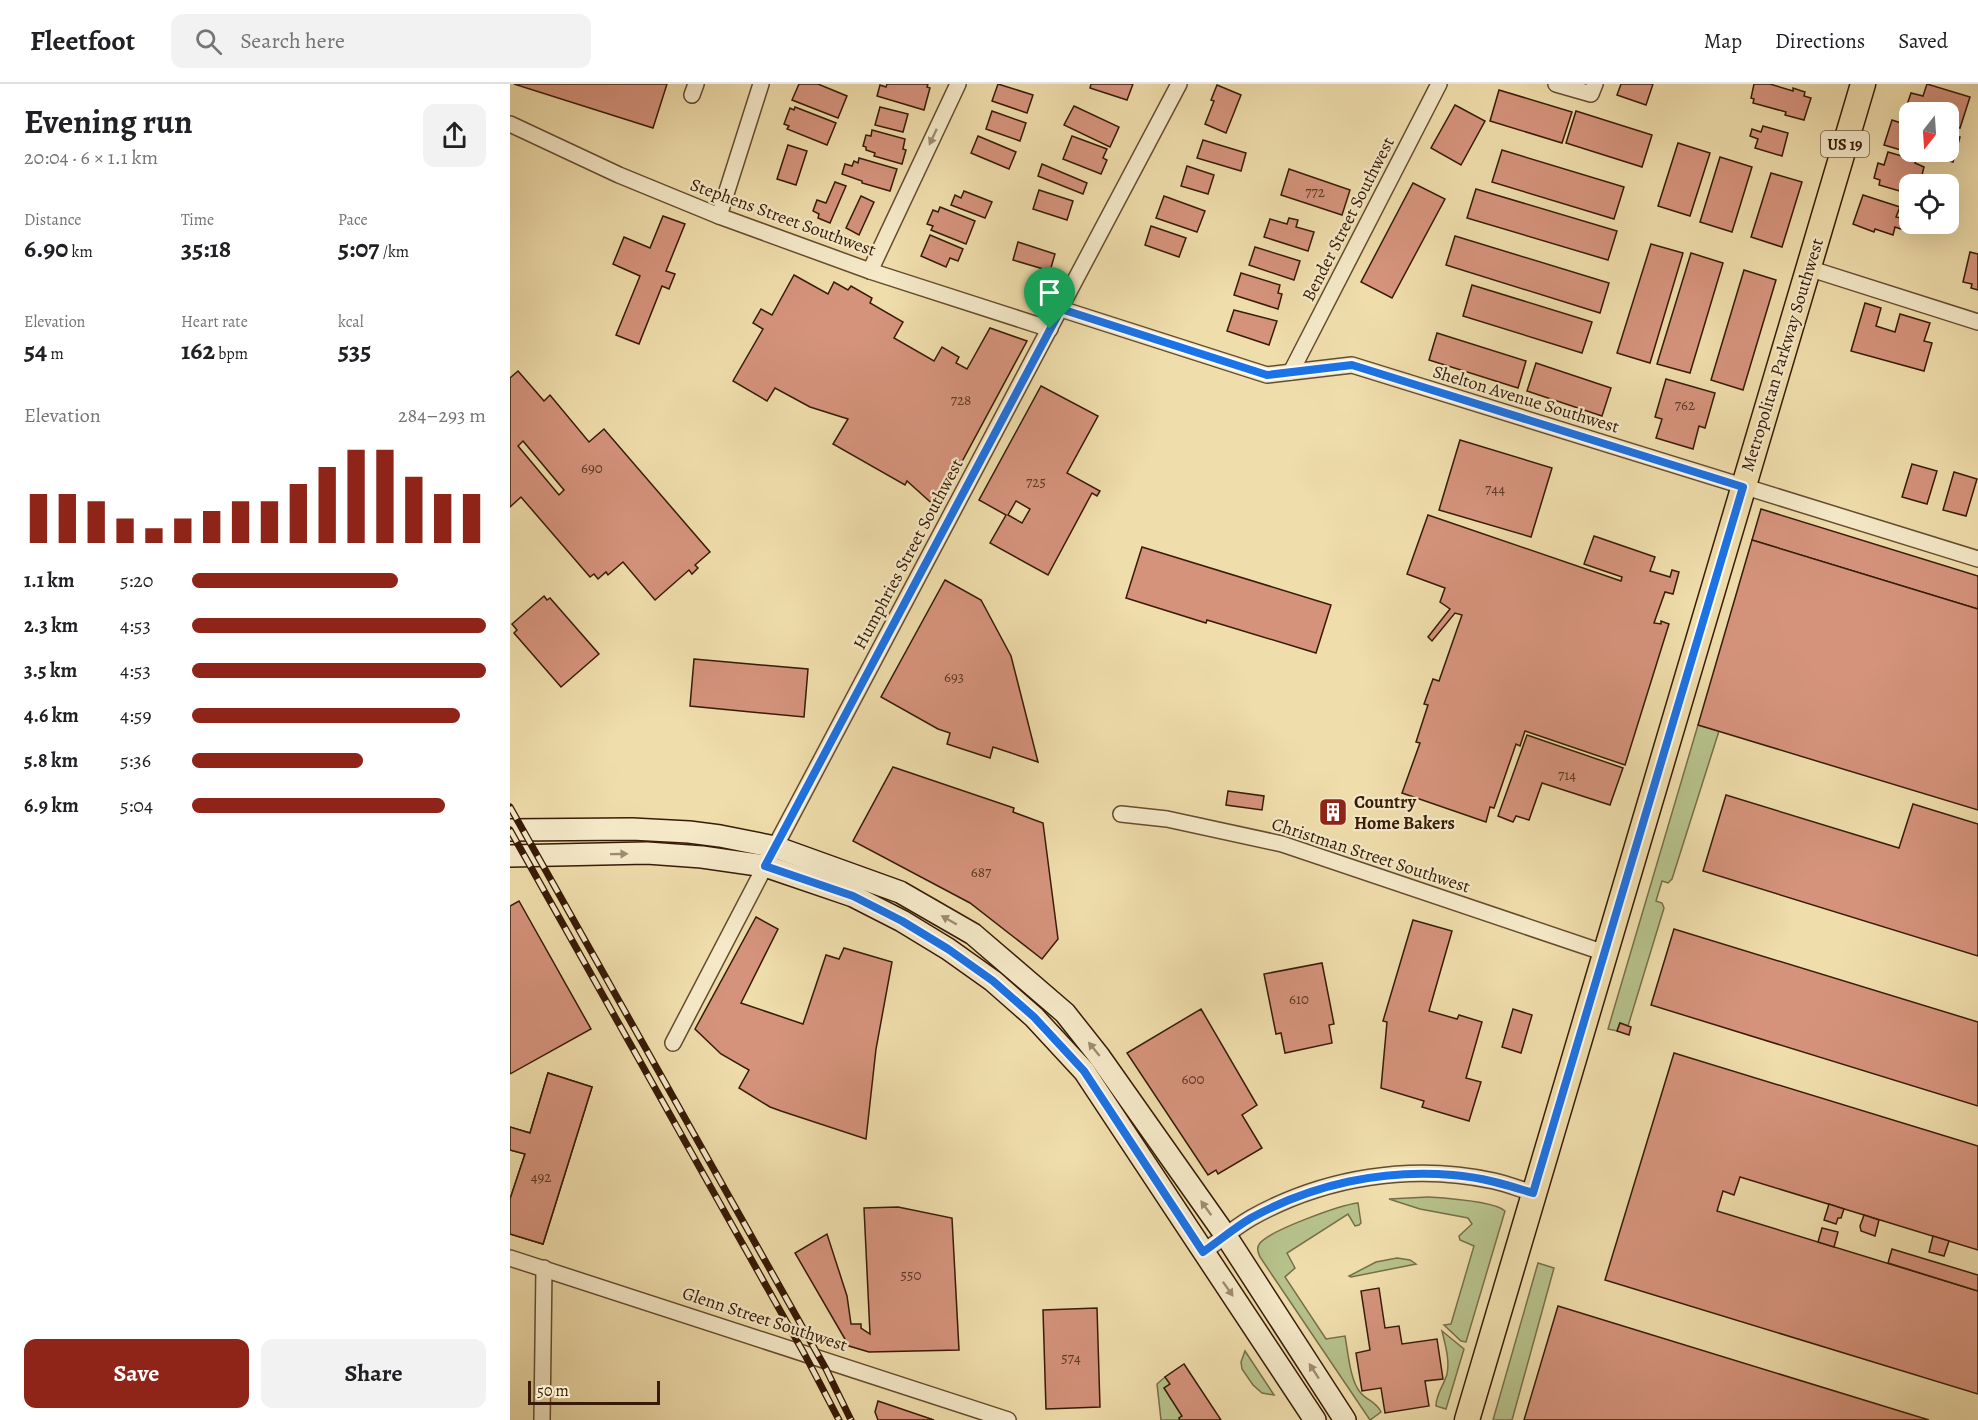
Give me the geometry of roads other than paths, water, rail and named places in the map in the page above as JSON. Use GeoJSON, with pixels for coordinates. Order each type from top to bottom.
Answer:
{"type":"FeatureCollection","features":[{"type":"Feature","properties":{"kind":"main road","name":"Metropolitan Parkway Southwest"},"geometry":{"type":"LineString","coordinates":[[1467,1420],[1863,84]]}},
{"type":"Feature","properties":{"kind":"main road"},"geometry":{"type":"LineString","coordinates":[[510,830],[632,829],[689,832],[775,847],[900,892],[973,934],[1065,1013],[1099,1056],[1226,1236],[1346,1420]]}},
{"type":"Feature","properties":{"kind":"main road"},"geometry":{"type":"LineString","coordinates":[[510,856],[647,853],[702,857],[765,866],[853,896],[902,921],[948,949],[993,981],[1034,1017],[1084,1071],[1315,1420]]}},
{"type":"Feature","properties":{"kind":"street"},"geometry":{"type":"LineString","coordinates":[[719,216],[761,84]]}},
{"type":"Feature","properties":{"kind":"street"},"geometry":{"type":"LineString","coordinates":[[870,271],[958,84]]}},
{"type":"Feature","properties":{"kind":"street","name":"Humphries Street Southwest"},"geometry":{"type":"LineString","coordinates":[[673,1043],[1179,84]]}},
{"type":"Feature","properties":{"kind":"street","name":"Bender Street Southwest"},"geometry":{"type":"LineString","coordinates":[[1291,372],[1439,84]]}},
{"type":"Feature","properties":{"kind":"street"},"geometry":{"type":"LineString","coordinates":[[1556,84],[1593,89]]}},
{"type":"Feature","properties":{"kind":"street","name":"Stephens Street Southwest"},"geometry":{"type":"LineString","coordinates":[[510,124],[619,175],[719,216],[870,271],[1050,329]]}},
{"type":"Feature","properties":{"kind":"street"},"geometry":{"type":"LineString","coordinates":[[1808,268],[1978,322]]}},
{"type":"Feature","properties":{"kind":"street","name":"Shelton Avenue Southwest"},"geometry":{"type":"LineString","coordinates":[[1061,309],[1267,375],[1352,365],[1978,559]]}},
{"type":"Feature","properties":{"kind":"street","name":"Christman Street Southwest"},"geometry":{"type":"LineString","coordinates":[[1121,814],[1167,819],[1281,844],[1605,954]]}},
{"type":"Feature","properties":{"kind":"street"},"geometry":{"type":"LineString","coordinates":[[1203,1252],[1250,1219],[1286,1201],[1335,1184],[1405,1173],[1455,1175],[1495,1181],[1533,1193]]}},
{"type":"Feature","properties":{"kind":"street","name":"Glenn Street Southwest"},"geometry":{"type":"LineString","coordinates":[[510,1258],[1008,1420]]}},
{"type":"Feature","properties":{"kind":"street"},"geometry":{"type":"LineString","coordinates":[[542,1420],[544,1268]]}},
{"type":"Feature","properties":{"kind":"railway"},"geometry":{"type":"LineString","coordinates":[[510,807],[826,1369],[851,1420]]}},
{"type":"Feature","properties":{"kind":"railway"},"geometry":{"type":"LineString","coordinates":[[510,830],[805,1355],[839,1420]]}},
{"type":"Feature","properties":{"kind":"place","name":"Country Home Bakers"},"geometry":{"type":"Point","coordinates":[1333,812]}}]}
